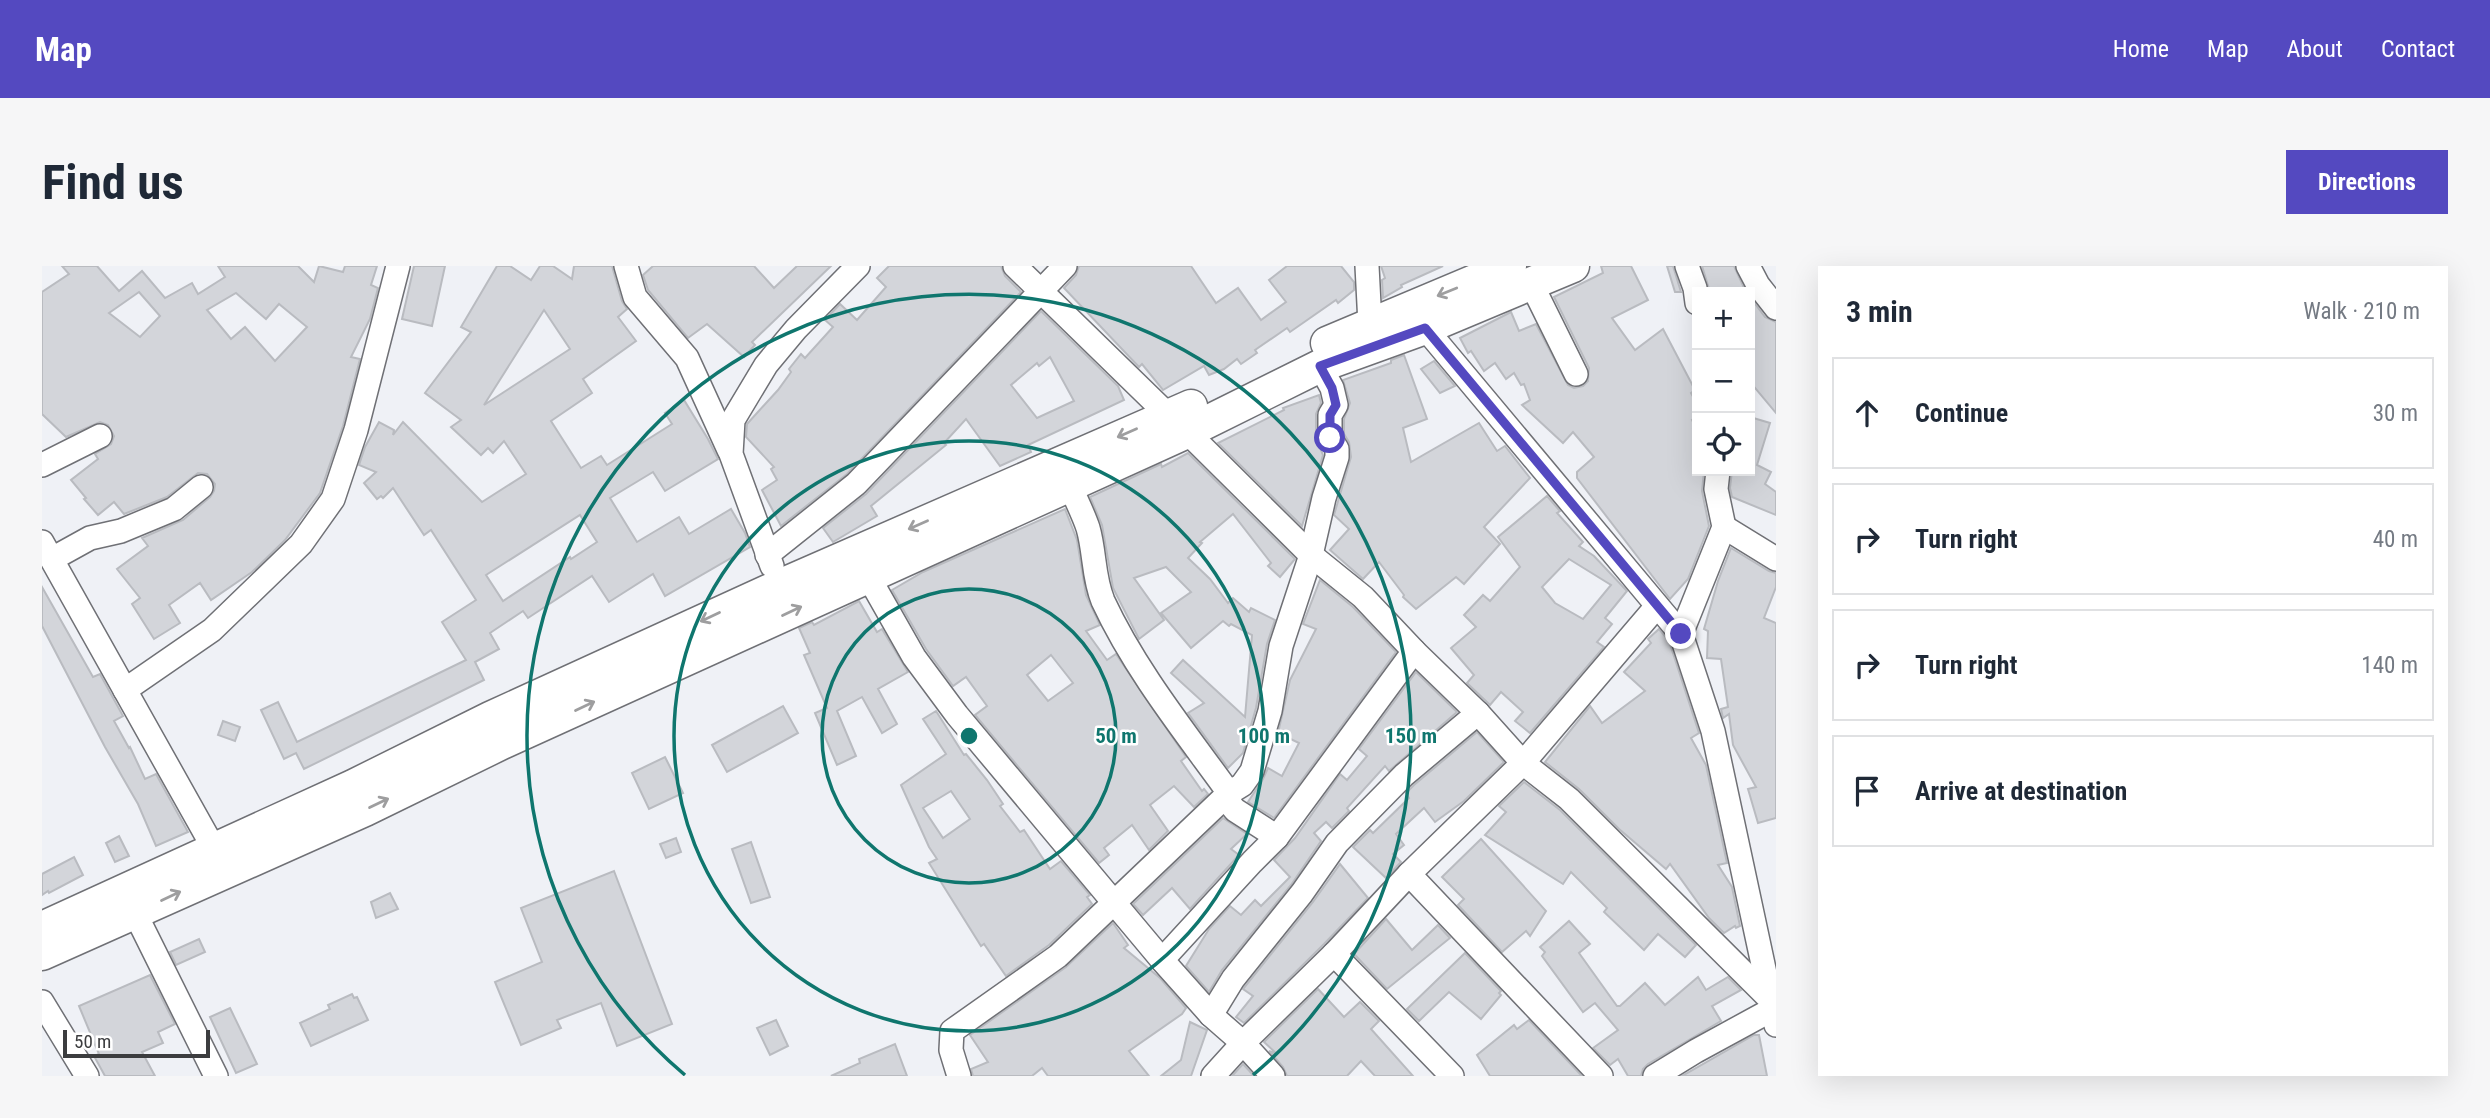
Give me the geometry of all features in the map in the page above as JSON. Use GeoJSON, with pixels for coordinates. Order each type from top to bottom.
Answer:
{"type":"FeatureCollection","features":[{"type":"Feature","properties":{"kind":"main road"},"geometry":{"type":"LineString","coordinates":[[42,928],[221,860],[365,810],[502,743],[1069,483],[1370,324],[1520,275],[1573,266]]}},
{"type":"Feature","properties":{"kind":"main road"},"geometry":{"type":"LineString","coordinates":[[42,954],[135,914],[221,860],[353,786],[490,718],[779,586],[1320,366],[1425,328],[1520,275]]}},
{"type":"Feature","properties":{"kind":"street"},"geometry":{"type":"LineString","coordinates":[[125,690],[212,630],[301,544],[333,499],[356,430],[398,266]]}},
{"type":"Feature","properties":{"kind":"street"},"geometry":{"type":"LineString","coordinates":[[626,266],[635,297],[687,358],[731,454],[779,586]]}},
{"type":"Feature","properties":{"kind":"street"},"geometry":{"type":"LineString","coordinates":[[731,454],[733,420],[766,365],[796,328],[858,266]]}},
{"type":"Feature","properties":{"kind":"street"},"geometry":{"type":"LineString","coordinates":[[1015,266],[1311,555],[1363,597],[1413,651],[1478,713],[1523,763],[1569,799],[1772,1010]]}},
{"type":"Feature","properties":{"kind":"street"},"geometry":{"type":"LineString","coordinates":[[767,555],[856,484],[1065,266]]}},
{"type":"Feature","properties":{"kind":"street"},"geometry":{"type":"LineString","coordinates":[[1367,266],[1370,324]]}},
{"type":"Feature","properties":{"kind":"street"},"geometry":{"type":"LineString","coordinates":[[1687,266],[1695,287]]}},
{"type":"Feature","properties":{"kind":"street"},"geometry":{"type":"LineString","coordinates":[[1748,266],[1758,285],[1776,308]]}},
{"type":"Feature","properties":{"kind":"street"},"geometry":{"type":"LineString","coordinates":[[1520,275],[1576,374]]}},
{"type":"Feature","properties":{"kind":"street"},"geometry":{"type":"LineString","coordinates":[[1425,328],[1681,634],[1713,731],[1772,1010]]}},
{"type":"Feature","properties":{"kind":"street"},"geometry":{"type":"LineString","coordinates":[[959,1076],[951,1050],[952,1031],[1058,956],[1229,793],[1242,785],[1252,771],[1270,711],[1281,646],[1311,555],[1337,457],[1337,449],[1330,438],[1330,415],[1336,405],[1332,388],[1320,366]]}},
{"type":"Feature","properties":{"kind":"street"},"geometry":{"type":"LineString","coordinates":[[42,465],[100,436]]}},
{"type":"Feature","properties":{"kind":"street"},"geometry":{"type":"LineString","coordinates":[[1681,634],[1724,527],[1716,489],[1717,476]]}},
{"type":"Feature","properties":{"kind":"street"},"geometry":{"type":"LineString","coordinates":[[1069,483],[1088,528],[1103,600],[1162,700],[1229,793],[1230,804],[1277,837]]}},
{"type":"Feature","properties":{"kind":"street"},"geometry":{"type":"LineString","coordinates":[[201,487],[174,509],[121,531],[47,550],[221,860]]}},
{"type":"Feature","properties":{"kind":"street"},"geometry":{"type":"LineString","coordinates":[[1724,527],[1776,559]]}},
{"type":"Feature","properties":{"kind":"street"},"geometry":{"type":"LineString","coordinates":[[868,576],[930,680],[1162,960],[1211,1015],[1273,1076]]}},
{"type":"Feature","properties":{"kind":"street"},"geometry":{"type":"LineString","coordinates":[[1213,1076],[1242,1043],[1334,954],[1409,874],[1523,763],[1657,606]]}},
{"type":"Feature","properties":{"kind":"street"},"geometry":{"type":"LineString","coordinates":[[1162,960],[1277,837],[1413,651]]}},
{"type":"Feature","properties":{"kind":"street"},"geometry":{"type":"LineString","coordinates":[[1211,1015],[1233,979],[1302,893],[1337,843],[1404,775],[1478,713]]}},
{"type":"Feature","properties":{"kind":"street"},"geometry":{"type":"LineString","coordinates":[[1409,874],[1601,1076]]}},
{"type":"Feature","properties":{"kind":"street"},"geometry":{"type":"LineString","coordinates":[[135,914],[216,1076]]}},
{"type":"Feature","properties":{"kind":"street"},"geometry":{"type":"LineString","coordinates":[[1334,954],[1452,1076]]}},
{"type":"Feature","properties":{"kind":"street"},"geometry":{"type":"LineString","coordinates":[[42,1002],[87,1076]]}},
{"type":"Feature","properties":{"kind":"street"},"geometry":{"type":"LineString","coordinates":[[1655,1076],[1772,1010]]}},
{"type":"Feature","properties":{"kind":"building"},"geometry":{"type":"Polygon","coordinates":[[[62,266],[97,266],[119,291],[142,271],[165,298],[192,283],[198,294],[225,277],[218,266],[298,266],[314,282],[319,266],[343,272],[345,266],[377,266],[371,285],[378,288],[370,319],[351,357],[360,359],[343,426],[320,493],[285,540],[252,572],[211,600],[200,583],[169,605],[180,623],[154,639],[132,604],[140,598],[117,569],[148,546],[142,538],[183,520],[210,497],[215,484],[207,474],[198,473],[167,497],[124,514],[114,502],[98,515],[84,499],[86,498],[71,480],[98,459],[95,454],[111,444],[114,436],[108,425],[100,422],[66,437],[42,414],[42,292],[69,274],[62,266]],[[139,292],[109,313],[140,337],[160,316],[139,292]],[[236,293],[207,310],[231,339],[245,327],[275,361],[307,327],[279,304],[266,319],[236,293]]]}},
{"type":"Feature","properties":{"kind":"building"},"geometry":{"type":"Polygon","coordinates":[[[414,266],[445,266],[432,326],[402,319],[414,266]]]}},
{"type":"Feature","properties":{"kind":"building"},"geometry":{"type":"Polygon","coordinates":[[[497,266],[510,266],[531,280],[540,266],[553,266],[572,279],[574,266],[612,266],[627,309],[618,317],[636,341],[583,379],[592,393],[551,421],[581,468],[601,456],[607,465],[672,424],[665,413],[684,400],[718,459],[665,491],[653,472],[610,498],[637,542],[679,517],[689,534],[731,509],[750,547],[665,596],[653,574],[609,602],[592,576],[528,618],[523,611],[490,633],[499,649],[475,662],[484,680],[304,769],[296,753],[284,759],[261,710],[278,702],[297,742],[466,660],[442,622],[476,600],[431,530],[424,535],[393,488],[383,498],[381,496],[377,499],[364,483],[376,472],[359,465],[365,447],[379,422],[394,430],[393,435],[403,422],[482,502],[526,474],[504,441],[493,453],[488,448],[481,455],[451,427],[461,420],[425,393],[471,332],[461,327],[497,266]],[[544,310],[484,405],[570,349],[544,310]],[[580,515],[486,575],[503,601],[597,542],[580,515]]]}},
{"type":"Feature","properties":{"kind":"building"},"geometry":{"type":"Polygon","coordinates":[[[653,266],[754,266],[774,288],[797,266],[831,266],[752,342],[755,345],[744,357],[707,324],[688,338],[648,290],[643,275],[653,266]]]}},
{"type":"Feature","properties":{"kind":"building"},"geometry":{"type":"Polygon","coordinates":[[[889,266],[1001,266],[1005,276],[1021,292],[847,474],[781,526],[762,490],[777,480],[771,469],[774,467],[746,437],[747,424],[778,390],[801,354],[805,358],[833,327],[825,320],[840,304],[857,320],[886,287],[877,278],[889,266]]]}},
{"type":"Feature","properties":{"kind":"building"},"geometry":{"type":"Polygon","coordinates":[[[1079,266],[1191,266],[1216,303],[1238,288],[1261,320],[1286,302],[1269,280],[1287,266],[1341,266],[1354,282],[1354,290],[1290,332],[1287,328],[1255,350],[1257,353],[1241,364],[1237,359],[1224,369],[1209,375],[1204,366],[1163,390],[1142,364],[1139,367],[1064,288],[1076,275],[1079,266]]]}},
{"type":"Feature","properties":{"kind":"building"},"geometry":{"type":"Polygon","coordinates":[[[1381,266],[1443,266],[1401,285],[1402,287],[1383,298],[1382,280],[1385,278],[1381,266]]]}},
{"type":"Feature","properties":{"kind":"building"},"geometry":{"type":"Polygon","coordinates":[[[1601,266],[1631,266],[1648,300],[1612,318],[1635,350],[1663,329],[1692,384],[1692,476],[1704,476],[1702,491],[1709,526],[1688,579],[1670,599],[1577,478],[1577,472],[1594,457],[1573,432],[1563,443],[1522,405],[1530,400],[1524,384],[1521,385],[1514,373],[1506,379],[1495,363],[1484,371],[1471,351],[1468,353],[1460,338],[1511,312],[1519,331],[1536,324],[1568,385],[1574,388],[1583,386],[1588,381],[1589,368],[1554,297],[1603,273],[1601,266]]]}},
{"type":"Feature","properties":{"kind":"building"},"geometry":{"type":"Polygon","coordinates":[[[1667,266],[1673,266],[1681,292],[1675,292],[1667,266]]]}},
{"type":"Feature","properties":{"kind":"building"},"geometry":{"type":"Polygon","coordinates":[[[1702,266],[1734,266],[1744,287],[1708,287],[1702,266]]]}},
{"type":"Feature","properties":{"kind":"building"},"geometry":{"type":"Polygon","coordinates":[[[1755,304],[1765,317],[1776,322],[1776,413],[1755,388],[1755,304]]]}},
{"type":"Feature","properties":{"kind":"building"},"geometry":{"type":"Polygon","coordinates":[[[1041,311],[1118,386],[1124,400],[1028,445],[1031,452],[1000,466],[966,419],[944,443],[946,445],[871,506],[877,516],[833,542],[823,528],[866,494],[1041,311]],[[1050,357],[1039,366],[1037,363],[1011,385],[1037,418],[1074,401],[1050,357]]]}},
{"type":"Feature","properties":{"kind":"building"},"geometry":{"type":"Polygon","coordinates":[[[1404,355],[1427,419],[1403,428],[1411,462],[1479,423],[1497,451],[1505,446],[1530,478],[1484,527],[1500,544],[1464,584],[1456,577],[1416,609],[1403,597],[1379,562],[1363,579],[1330,550],[1349,529],[1334,515],[1351,457],[1349,442],[1344,434],[1344,419],[1350,403],[1343,380],[1391,363],[1391,360],[1404,355]]]}},
{"type":"Feature","properties":{"kind":"building"},"geometry":{"type":"Polygon","coordinates":[[[1434,361],[1455,386],[1440,393],[1421,369],[1434,361]]]}},
{"type":"Feature","properties":{"kind":"building"},"geometry":{"type":"Polygon","coordinates":[[[1319,395],[1321,403],[1316,414],[1316,438],[1323,455],[1302,526],[1218,443],[1284,410],[1283,408],[1319,395]]]}},
{"type":"Feature","properties":{"kind":"building"},"geometry":{"type":"Polygon","coordinates":[[[1755,418],[1770,423],[1757,465],[1771,472],[1765,484],[1776,492],[1776,515],[1732,497],[1731,476],[1755,476],[1755,418]]]}},
{"type":"Feature","properties":{"kind":"building"},"geometry":{"type":"Polygon","coordinates":[[[1188,453],[1295,559],[1280,577],[1268,566],[1271,563],[1233,514],[1200,542],[1202,543],[1188,558],[1210,579],[1228,603],[1233,598],[1249,612],[1251,608],[1275,620],[1267,644],[1256,708],[1243,753],[1228,768],[1188,713],[1204,703],[1171,673],[1183,660],[1245,717],[1252,635],[1223,621],[1191,648],[1161,613],[1191,592],[1166,567],[1134,578],[1164,620],[1139,639],[1113,588],[1102,525],[1090,497],[1161,464],[1162,467],[1188,453]]]}},
{"type":"Feature","properties":{"kind":"building"},"geometry":{"type":"Polygon","coordinates":[[[1547,496],[1560,511],[1557,513],[1583,542],[1579,546],[1594,556],[1627,591],[1605,618],[1612,624],[1597,642],[1604,647],[1530,733],[1515,721],[1523,712],[1501,692],[1490,705],[1467,683],[1474,675],[1451,648],[1476,627],[1464,615],[1483,595],[1490,601],[1520,567],[1498,537],[1547,496]],[[1569,559],[1542,587],[1555,603],[1583,619],[1611,585],[1569,559]]]}},
{"type":"Feature","properties":{"kind":"building"},"geometry":{"type":"Polygon","coordinates":[[[1065,509],[1077,540],[1086,595],[1100,625],[1086,631],[1107,660],[1116,654],[1186,757],[1181,761],[1202,791],[1204,789],[1208,794],[1194,807],[1174,786],[1150,805],[1168,831],[1149,850],[1132,825],[1104,848],[1109,855],[1099,863],[975,715],[987,706],[966,677],[953,686],[926,649],[892,590],[923,572],[1065,509]],[[1051,655],[1027,675],[1048,701],[1073,683],[1051,655]]]}},
{"type":"Feature","properties":{"kind":"building"},"geometry":{"type":"Polygon","coordinates":[[[1731,548],[1776,573],[1776,587],[1764,618],[1776,623],[1776,818],[1758,823],[1748,789],[1756,787],[1733,745],[1729,714],[1723,718],[1721,709],[1728,707],[1721,659],[1707,658],[1708,631],[1704,629],[1731,548]]]}},
{"type":"Feature","properties":{"kind":"building"},"geometry":{"type":"Polygon","coordinates":[[[1320,580],[1353,607],[1396,652],[1274,818],[1248,802],[1268,768],[1282,776],[1299,743],[1278,733],[1290,680],[1316,629],[1303,624],[1320,580]]]}},
{"type":"Feature","properties":{"kind":"building"},"geometry":{"type":"Polygon","coordinates":[[[42,587],[93,677],[100,674],[123,716],[114,721],[145,779],[156,774],[188,832],[156,846],[138,804],[42,626],[42,587]]]}},
{"type":"Feature","properties":{"kind":"building"},"geometry":{"type":"Polygon","coordinates":[[[859,601],[877,632],[882,629],[908,672],[878,689],[897,724],[882,733],[862,697],[837,711],[856,756],[837,765],[815,713],[827,708],[804,655],[810,653],[799,628],[812,622],[814,625],[859,601]]]}},
{"type":"Feature","properties":{"kind":"building"},"geometry":{"type":"Polygon","coordinates":[[[1659,629],[1669,641],[1699,733],[1691,738],[1706,765],[1727,863],[1718,865],[1732,887],[1740,926],[1724,933],[1709,918],[1670,864],[1666,869],[1619,829],[1579,789],[1545,762],[1590,706],[1602,723],[1645,691],[1624,672],[1651,643],[1648,639],[1659,629]]]}},
{"type":"Feature","properties":{"kind":"building"},"geometry":{"type":"Polygon","coordinates":[[[1416,672],[1457,712],[1389,771],[1385,766],[1332,828],[1326,822],[1314,833],[1321,841],[1291,885],[1222,970],[1209,992],[1186,966],[1209,929],[1230,906],[1241,915],[1255,900],[1261,906],[1290,877],[1274,860],[1295,838],[1340,774],[1347,780],[1367,756],[1359,749],[1416,672]]]}},
{"type":"Feature","properties":{"kind":"building"},"geometry":{"type":"Polygon","coordinates":[[[783,706],[798,733],[727,772],[712,745],[783,706]]]}},
{"type":"Feature","properties":{"kind":"building"},"geometry":{"type":"Polygon","coordinates":[[[936,711],[964,755],[966,754],[987,780],[1003,804],[1000,806],[1020,832],[1024,830],[1050,869],[1061,861],[1090,895],[1087,897],[1092,904],[1049,945],[1006,976],[984,944],[981,946],[929,863],[937,859],[901,785],[946,754],[923,719],[936,711]],[[951,791],[923,808],[943,838],[970,819],[951,791]]]}},
{"type":"Feature","properties":{"kind":"building"},"geometry":{"type":"Polygon","coordinates":[[[223,721],[240,727],[235,741],[218,735],[223,721]]]}},
{"type":"Feature","properties":{"kind":"building"},"geometry":{"type":"Polygon","coordinates":[[[1477,732],[1504,762],[1464,801],[1435,822],[1424,808],[1396,834],[1404,845],[1393,854],[1401,862],[1386,878],[1353,847],[1370,830],[1373,833],[1409,798],[1406,793],[1414,785],[1477,732]]]}},
{"type":"Feature","properties":{"kind":"building"},"geometry":{"type":"Polygon","coordinates":[[[665,757],[683,793],[649,809],[632,773],[665,757]]]}},
{"type":"Feature","properties":{"kind":"building"},"geometry":{"type":"Polygon","coordinates":[[[1524,782],[1560,810],[1696,945],[1685,957],[1658,934],[1644,950],[1604,912],[1607,908],[1571,872],[1563,884],[1485,835],[1506,812],[1499,806],[1524,782]]]}},
{"type":"Feature","properties":{"kind":"building"},"geometry":{"type":"Polygon","coordinates":[[[1223,818],[1247,834],[1231,849],[1239,855],[1190,909],[1172,888],[1143,915],[1133,904],[1223,818]]]}},
{"type":"Feature","properties":{"kind":"building"},"geometry":{"type":"Polygon","coordinates":[[[119,836],[129,856],[115,862],[106,843],[119,836]]]}},
{"type":"Feature","properties":{"kind":"building"},"geometry":{"type":"Polygon","coordinates":[[[676,838],[681,852],[666,858],[660,844],[676,838]]]}},
{"type":"Feature","properties":{"kind":"building"},"geometry":{"type":"Polygon","coordinates":[[[1481,839],[1546,911],[1530,936],[1526,931],[1502,952],[1458,905],[1464,899],[1442,877],[1481,839]]]}},
{"type":"Feature","properties":{"kind":"building"},"geometry":{"type":"Polygon","coordinates":[[[751,842],[770,897],[751,903],[732,849],[751,842]]]}},
{"type":"Feature","properties":{"kind":"building"},"geometry":{"type":"Polygon","coordinates":[[[74,857],[83,875],[42,895],[42,874],[74,857]]]}},
{"type":"Feature","properties":{"kind":"building"},"geometry":{"type":"Polygon","coordinates":[[[1340,864],[1368,898],[1244,1023],[1236,1017],[1253,996],[1243,989],[1340,864]]]}},
{"type":"Feature","properties":{"kind":"building"},"geometry":{"type":"Polygon","coordinates":[[[614,871],[672,1024],[617,1046],[601,1003],[557,1020],[561,1028],[521,1045],[495,982],[542,962],[521,908],[614,871]]]}},
{"type":"Feature","properties":{"kind":"building"},"geometry":{"type":"Polygon","coordinates":[[[390,893],[398,909],[376,918],[371,902],[390,893]]]}},
{"type":"Feature","properties":{"kind":"building"},"geometry":{"type":"Polygon","coordinates":[[[1386,919],[1412,950],[1438,925],[1450,938],[1387,989],[1354,954],[1386,919]]]}},
{"type":"Feature","properties":{"kind":"building"},"geometry":{"type":"Polygon","coordinates":[[[1569,921],[1590,944],[1579,953],[1617,1006],[1645,983],[1665,1005],[1698,977],[1706,990],[1728,977],[1741,990],[1712,1006],[1721,1021],[1648,1064],[1641,1076],[1628,1076],[1618,1059],[1610,1065],[1593,1048],[1618,1030],[1595,1003],[1583,1012],[1542,956],[1545,952],[1540,947],[1569,921]]]}},
{"type":"Feature","properties":{"kind":"building"},"geometry":{"type":"Polygon","coordinates":[[[1113,923],[1128,945],[1124,948],[1160,978],[1186,1008],[1182,1014],[1129,1051],[1149,1076],[1048,1076],[1042,1068],[1032,1076],[973,1076],[971,1069],[988,1062],[970,1035],[1066,967],[1113,923]]]}},
{"type":"Feature","properties":{"kind":"building"},"geometry":{"type":"Polygon","coordinates":[[[199,939],[205,952],[176,965],[170,952],[199,939]]]}},
{"type":"Feature","properties":{"kind":"building"},"geometry":{"type":"Polygon","coordinates":[[[1465,953],[1501,991],[1501,995],[1481,1019],[1449,992],[1419,1021],[1407,1009],[1465,953]]]}},
{"type":"Feature","properties":{"kind":"building"},"geometry":{"type":"Polygon","coordinates":[[[150,975],[175,1024],[158,1032],[163,1043],[142,1052],[155,1076],[105,1076],[94,1056],[99,1054],[79,1006],[150,975]]]}},
{"type":"Feature","properties":{"kind":"building"},"geometry":{"type":"Polygon","coordinates":[[[1318,989],[1344,1017],[1360,1002],[1379,1021],[1371,1029],[1413,1076],[1375,1076],[1361,1061],[1347,1076],[1287,1076],[1269,1051],[1277,1054],[1264,1042],[1318,989]]]}},
{"type":"Feature","properties":{"kind":"building"},"geometry":{"type":"Polygon","coordinates":[[[352,994],[354,998],[357,997],[368,1020],[311,1046],[300,1023],[330,1009],[328,1005],[352,994]]]}},
{"type":"Feature","properties":{"kind":"building"},"geometry":{"type":"Polygon","coordinates":[[[230,1008],[257,1064],[236,1073],[210,1017],[230,1008]]]}},
{"type":"Feature","properties":{"kind":"building"},"geometry":{"type":"Polygon","coordinates":[[[776,1020],[788,1046],[770,1055],[757,1028],[776,1020]]]}},
{"type":"Feature","properties":{"kind":"building"},"geometry":{"type":"Polygon","coordinates":[[[1529,1020],[1582,1076],[1490,1076],[1477,1055],[1514,1025],[1517,1029],[1529,1020]]]}},
{"type":"Feature","properties":{"kind":"building"},"geometry":{"type":"Polygon","coordinates":[[[1190,1022],[1207,1030],[1191,1076],[1161,1076],[1181,1060],[1190,1022]]]}},
{"type":"Feature","properties":{"kind":"building"},"geometry":{"type":"Polygon","coordinates":[[[1754,1035],[1759,1035],[1767,1076],[1682,1076],[1754,1035]]]}},
{"type":"Feature","properties":{"kind":"building"},"geometry":{"type":"Polygon","coordinates":[[[895,1044],[907,1076],[831,1076],[860,1063],[859,1059],[895,1044]]]}},
{"type":"Feature","properties":{"kind":"building"},"geometry":{"type":"Polygon","coordinates":[[[1243,1064],[1254,1076],[1232,1076],[1243,1064]]]}},
{"type":"Feature","properties":{"kind":"route"},"geometry":{"type":"LineString","coordinates":[[1330,438],[1330,415],[1336,405],[1332,388],[1320,366],[1425,328],[1681,634]]}}]}
